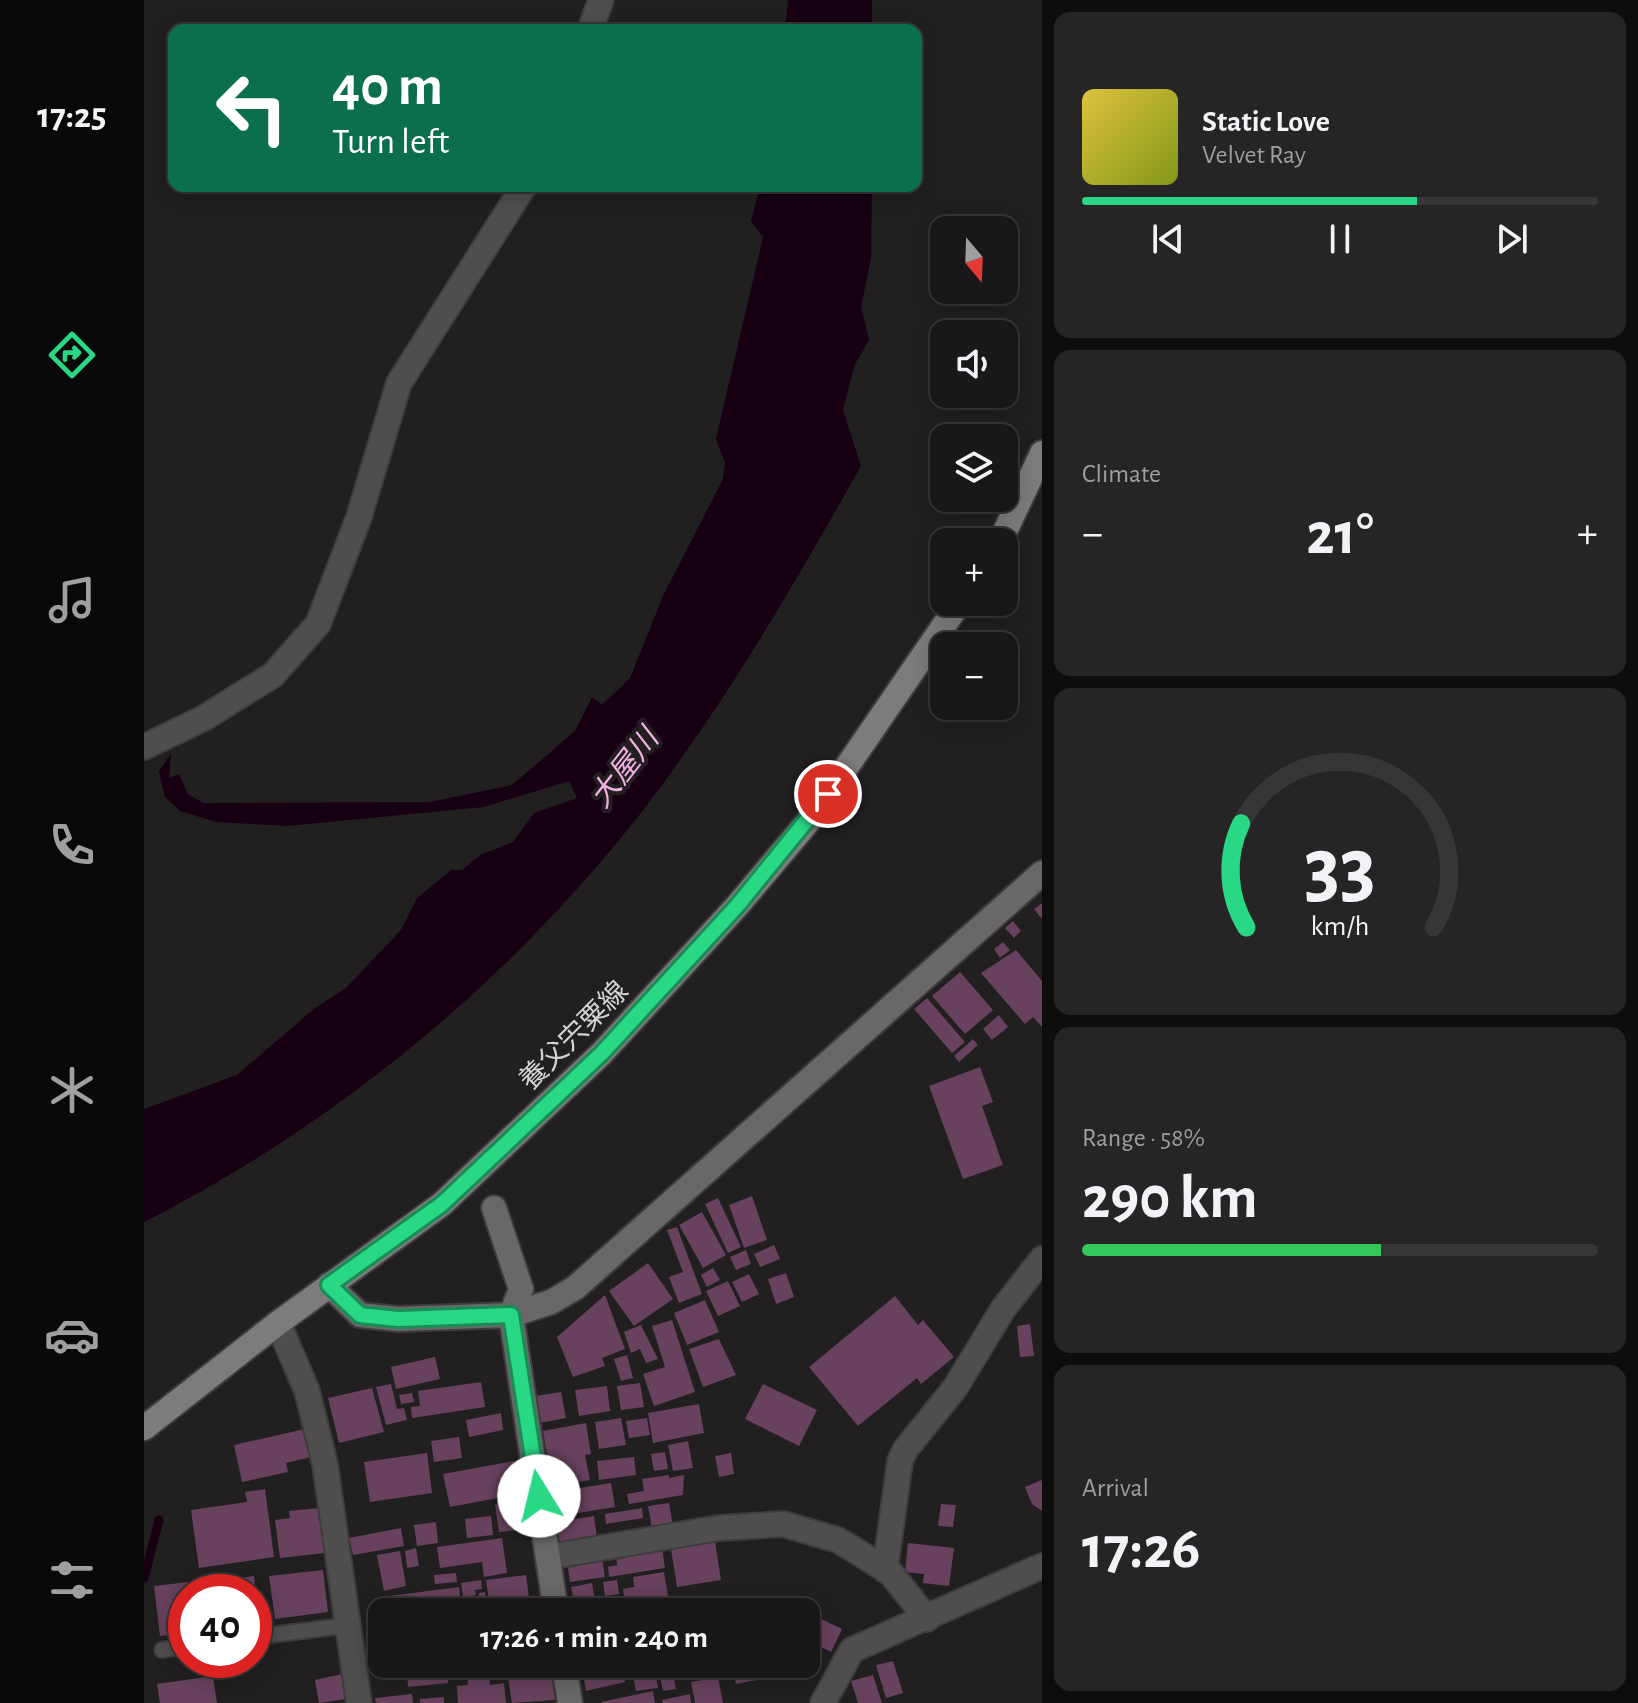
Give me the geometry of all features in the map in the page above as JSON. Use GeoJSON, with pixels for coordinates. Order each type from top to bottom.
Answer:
{"type":"FeatureCollection","features":[{"type":"Feature","properties":{"kind":"main road"},"geometry":{"type":"LineString","coordinates":[[1007,528],[1042,453]]}},
{"type":"Feature","properties":{"kind":"main road","name":"養父宍粟線"},"geometry":{"type":"LineString","coordinates":[[144,1428],[278,1323],[442,1204],[612,1042],[737,906],[813,816],[950,616]]}},
{"type":"Feature","properties":{"kind":"street"},"geometry":{"type":"LineString","coordinates":[[592,24],[601,0]]}},
{"type":"Feature","properties":{"kind":"street"},"geometry":{"type":"LineString","coordinates":[[144,747],[204,718],[273,675],[318,624],[359,517],[399,383],[520,192]]}},
{"type":"Feature","properties":{"kind":"street"},"geometry":{"type":"LineString","coordinates":[[329,1285],[360,1315],[398,1319],[511,1315],[551,1302],[575,1288],[1042,873]]}},
{"type":"Feature","properties":{"kind":"street"},"geometry":{"type":"LineString","coordinates":[[494,1208],[521,1289],[511,1315],[554,1598]]}},
{"type":"Feature","properties":{"kind":"street"},"geometry":{"type":"LineString","coordinates":[[885,1570],[900,1461],[905,1450],[955,1388],[1003,1309],[1042,1259]]}},
{"type":"Feature","properties":{"kind":"street"},"geometry":{"type":"LineString","coordinates":[[278,1323],[307,1391],[325,1464],[359,1703]]}},
{"type":"Feature","properties":{"kind":"street"},"geometry":{"type":"LineString","coordinates":[[548,1557],[719,1528],[783,1524],[838,1540],[885,1570],[927,1619]]}},
{"type":"Feature","properties":{"kind":"street"},"geometry":{"type":"LineString","coordinates":[[823,1703],[852,1650],[1042,1566]]}},
{"type":"Feature","properties":{"kind":"street"},"geometry":{"type":"LineString","coordinates":[[566,1678],[570,1703]]}},
{"type":"Feature","properties":{"kind":"lane"},"geometry":{"type":"LineString","coordinates":[[272,1635],[350,1625]]}},
{"type":"Feature","properties":{"kind":"lane"},"geometry":{"type":"LineString","coordinates":[[162,1650],[168,1649]]}},
{"type":"Feature","properties":{"kind":"water"},"geometry":{"type":"Polygon","coordinates":[[[788,0],[872,0],[872,24],[786,24],[788,0]]]}},
{"type":"Feature","properties":{"kind":"water","name":"大屋川"},"geometry":{"type":"Polygon","coordinates":[[[758,192],[872,192],[871,258],[861,307],[869,340],[855,364],[843,410],[861,466],[752,652],[705,725],[627,831],[569,898],[506,963],[440,1023],[370,1080],[222,1180],[144,1222],[144,1109],[237,1075],[315,1008],[346,988],[401,930],[417,898],[451,870],[462,870],[480,855],[513,842],[534,813],[577,798],[569,781],[484,807],[287,826],[216,822],[180,811],[165,797],[159,771],[171,754],[169,778],[179,774],[188,794],[203,803],[430,802],[512,785],[575,731],[592,697],[602,705],[630,678],[663,596],[723,479],[725,463],[716,439],[763,237],[751,221],[758,192]]]}},
{"type":"Feature","properties":{"kind":"building"},"geometry":{"type":"Polygon","coordinates":[[[1042,903],[1042,919],[1034,909],[1042,903]]]}},
{"type":"Feature","properties":{"kind":"building"},"geometry":{"type":"Polygon","coordinates":[[[1013,921],[1021,931],[1014,938],[1005,928],[1013,921]]]}},
{"type":"Feature","properties":{"kind":"building"},"geometry":{"type":"Polygon","coordinates":[[[1003,942],[1010,950],[1000,958],[994,949],[1003,942]]]}},
{"type":"Feature","properties":{"kind":"building"},"geometry":{"type":"Polygon","coordinates":[[[1016,950],[1042,981],[1042,1027],[1033,1017],[1025,1024],[981,973],[1016,950]]]}},
{"type":"Feature","properties":{"kind":"building"},"geometry":{"type":"Polygon","coordinates":[[[960,972],[993,1010],[965,1034],[932,996],[960,972]]]}},
{"type":"Feature","properties":{"kind":"building"},"geometry":{"type":"Polygon","coordinates":[[[927,998],[965,1042],[952,1053],[914,1009],[927,998]]]}},
{"type":"Feature","properties":{"kind":"building"},"geometry":{"type":"Polygon","coordinates":[[[999,1015],[1008,1027],[992,1040],[983,1029],[999,1015]]]}},
{"type":"Feature","properties":{"kind":"building"},"geometry":{"type":"Polygon","coordinates":[[[973,1039],[978,1045],[959,1062],[954,1056],[973,1039]]]}},
{"type":"Feature","properties":{"kind":"building"},"geometry":{"type":"Polygon","coordinates":[[[980,1067],[993,1102],[982,1106],[1003,1165],[963,1179],[929,1086],[980,1067]]]}},
{"type":"Feature","properties":{"kind":"building"},"geometry":{"type":"Polygon","coordinates":[[[752,1196],[767,1240],[744,1248],[729,1205],[752,1196]]]}},
{"type":"Feature","properties":{"kind":"building"},"geometry":{"type":"Polygon","coordinates":[[[718,1198],[741,1247],[728,1253],[705,1204],[718,1198]]]}},
{"type":"Feature","properties":{"kind":"building"},"geometry":{"type":"Polygon","coordinates":[[[702,1212],[726,1255],[703,1268],[679,1225],[702,1212]]]}},
{"type":"Feature","properties":{"kind":"building"},"geometry":{"type":"Polygon","coordinates":[[[677,1227],[702,1294],[679,1303],[669,1277],[683,1272],[667,1230],[677,1227]]]}},
{"type":"Feature","properties":{"kind":"building"},"geometry":{"type":"Polygon","coordinates":[[[774,1245],[780,1259],[760,1267],[754,1254],[774,1245]]]}},
{"type":"Feature","properties":{"kind":"building"},"geometry":{"type":"Polygon","coordinates":[[[746,1250],[751,1264],[736,1270],[730,1257],[746,1250]]]}},
{"type":"Feature","properties":{"kind":"building"},"geometry":{"type":"Polygon","coordinates":[[[648,1263],[673,1299],[634,1326],[609,1291],[648,1263]]]}},
{"type":"Feature","properties":{"kind":"building"},"geometry":{"type":"Polygon","coordinates":[[[713,1268],[720,1280],[707,1287],[701,1275],[713,1268]]]}},
{"type":"Feature","properties":{"kind":"building"},"geometry":{"type":"Polygon","coordinates":[[[786,1273],[794,1297],[776,1304],[768,1279],[786,1273]]]}},
{"type":"Feature","properties":{"kind":"building"},"geometry":{"type":"Polygon","coordinates":[[[749,1274],[759,1294],[742,1302],[732,1282],[749,1274]]]}},
{"type":"Feature","properties":{"kind":"building"},"geometry":{"type":"Polygon","coordinates":[[[728,1281],[740,1306],[718,1316],[706,1291],[728,1281]]]}},
{"type":"Feature","properties":{"kind":"building"},"geometry":{"type":"Polygon","coordinates":[[[605,1295],[625,1349],[602,1358],[605,1366],[573,1377],[557,1337],[605,1295]]]}},
{"type":"Feature","properties":{"kind":"building"},"geometry":{"type":"Polygon","coordinates":[[[895,1296],[918,1325],[923,1320],[954,1357],[921,1384],[917,1378],[858,1426],[809,1367],[895,1296]]]}},
{"type":"Feature","properties":{"kind":"building"},"geometry":{"type":"Polygon","coordinates":[[[705,1300],[719,1332],[687,1345],[674,1313],[705,1300]]]}},
{"type":"Feature","properties":{"kind":"building"},"geometry":{"type":"Polygon","coordinates":[[[672,1320],[695,1392],[654,1406],[643,1374],[665,1367],[652,1326],[672,1320]]]}},
{"type":"Feature","properties":{"kind":"building"},"geometry":{"type":"Polygon","coordinates":[[[1030,1324],[1034,1356],[1020,1357],[1017,1326],[1030,1324]]]}},
{"type":"Feature","properties":{"kind":"building"},"geometry":{"type":"Polygon","coordinates":[[[641,1325],[658,1359],[646,1363],[640,1349],[631,1353],[624,1332],[641,1325]]]}},
{"type":"Feature","properties":{"kind":"building"},"geometry":{"type":"Polygon","coordinates":[[[719,1339],[736,1375],[703,1387],[689,1349],[719,1339]]]}},
{"type":"Feature","properties":{"kind":"building"},"geometry":{"type":"Polygon","coordinates":[[[627,1355],[633,1378],[621,1381],[614,1359],[627,1355]]]}},
{"type":"Feature","properties":{"kind":"building"},"geometry":{"type":"Polygon","coordinates":[[[435,1357],[440,1379],[396,1389],[391,1367],[435,1357]]]}},
{"type":"Feature","properties":{"kind":"building"},"geometry":{"type":"Polygon","coordinates":[[[481,1382],[485,1407],[412,1418],[411,1407],[420,1406],[418,1391],[481,1382]]]}},
{"type":"Feature","properties":{"kind":"building"},"geometry":{"type":"Polygon","coordinates":[[[640,1383],[644,1407],[621,1410],[617,1386],[640,1383]]]}},
{"type":"Feature","properties":{"kind":"building"},"geometry":{"type":"Polygon","coordinates":[[[391,1384],[397,1409],[404,1408],[407,1420],[386,1425],[376,1387],[391,1384]]]}},
{"type":"Feature","properties":{"kind":"building"},"geometry":{"type":"Polygon","coordinates":[[[763,1384],[817,1410],[799,1446],[745,1419],[763,1384]]]}},
{"type":"Feature","properties":{"kind":"building"},"geometry":{"type":"Polygon","coordinates":[[[607,1386],[610,1411],[579,1416],[575,1390],[607,1386]]]}},
{"type":"Feature","properties":{"kind":"building"},"geometry":{"type":"Polygon","coordinates":[[[372,1388],[384,1432],[339,1443],[328,1398],[372,1388]]]}},
{"type":"Feature","properties":{"kind":"building"},"geometry":{"type":"Polygon","coordinates":[[[561,1392],[566,1418],[539,1423],[535,1396],[561,1392]]]}},
{"type":"Feature","properties":{"kind":"building"},"geometry":{"type":"Polygon","coordinates":[[[412,1393],[414,1402],[401,1404],[399,1395],[412,1393]]]}},
{"type":"Feature","properties":{"kind":"building"},"geometry":{"type":"Polygon","coordinates":[[[699,1404],[704,1433],[653,1443],[648,1413],[699,1404]]]}},
{"type":"Feature","properties":{"kind":"building"},"geometry":{"type":"Polygon","coordinates":[[[501,1413],[503,1430],[469,1437],[466,1420],[501,1413]]]}},
{"type":"Feature","properties":{"kind":"building"},"geometry":{"type":"Polygon","coordinates":[[[621,1418],[626,1445],[599,1449],[595,1422],[621,1418]]]}},
{"type":"Feature","properties":{"kind":"building"},"geometry":{"type":"Polygon","coordinates":[[[647,1418],[650,1435],[629,1438],[626,1421],[647,1418]]]}},
{"type":"Feature","properties":{"kind":"building"},"geometry":{"type":"Polygon","coordinates":[[[586,1423],[591,1454],[585,1455],[590,1480],[559,1485],[554,1460],[548,1461],[543,1431],[586,1423]]]}},
{"type":"Feature","properties":{"kind":"building"},"geometry":{"type":"Polygon","coordinates":[[[305,1429],[311,1457],[286,1463],[288,1472],[242,1482],[234,1445],[305,1429]]]}},
{"type":"Feature","properties":{"kind":"building"},"geometry":{"type":"Polygon","coordinates":[[[459,1437],[462,1458],[434,1462],[431,1441],[459,1437]]]}},
{"type":"Feature","properties":{"kind":"building"},"geometry":{"type":"Polygon","coordinates":[[[688,1441],[693,1468],[673,1471],[668,1445],[688,1441]]]}},
{"type":"Feature","properties":{"kind":"building"},"geometry":{"type":"Polygon","coordinates":[[[665,1452],[668,1469],[654,1471],[651,1454],[665,1452]]]}},
{"type":"Feature","properties":{"kind":"building"},"geometry":{"type":"Polygon","coordinates":[[[427,1453],[432,1493],[370,1502],[364,1462],[427,1453]]]}},
{"type":"Feature","properties":{"kind":"building"},"geometry":{"type":"Polygon","coordinates":[[[731,1453],[734,1474],[719,1477],[715,1456],[731,1453]]]}},
{"type":"Feature","properties":{"kind":"building"},"geometry":{"type":"Polygon","coordinates":[[[634,1457],[636,1475],[599,1480],[597,1461],[634,1457]]]}},
{"type":"Feature","properties":{"kind":"building"},"geometry":{"type":"Polygon","coordinates":[[[514,1461],[520,1494],[450,1507],[443,1474],[514,1461]]]}},
{"type":"Feature","properties":{"kind":"building"},"geometry":{"type":"Polygon","coordinates":[[[669,1475],[669,1478],[684,1475],[683,1495],[629,1504],[627,1494],[644,1491],[642,1479],[669,1475]]]}},
{"type":"Feature","properties":{"kind":"building"},"geometry":{"type":"Polygon","coordinates":[[[1042,1480],[1042,1511],[1032,1504],[1025,1487],[1042,1480]]]}},
{"type":"Feature","properties":{"kind":"building"},"geometry":{"type":"Polygon","coordinates":[[[611,1483],[615,1507],[566,1515],[562,1491],[611,1483]]]}},
{"type":"Feature","properties":{"kind":"building"},"geometry":{"type":"Polygon","coordinates":[[[265,1489],[274,1557],[199,1568],[191,1510],[247,1502],[245,1492],[265,1489]]]}},
{"type":"Feature","properties":{"kind":"building"},"geometry":{"type":"Polygon","coordinates":[[[519,1500],[524,1529],[499,1532],[495,1504],[519,1500]]]}},
{"type":"Feature","properties":{"kind":"building"},"geometry":{"type":"Polygon","coordinates":[[[669,1503],[673,1526],[652,1529],[648,1506],[669,1503]]]}},
{"type":"Feature","properties":{"kind":"building"},"geometry":{"type":"Polygon","coordinates":[[[941,1504],[956,1505],[953,1527],[938,1526],[941,1504]]]}},
{"type":"Feature","properties":{"kind":"building"},"geometry":{"type":"Polygon","coordinates":[[[319,1508],[325,1553],[280,1558],[275,1520],[290,1518],[289,1511],[319,1508]]]}},
{"type":"Feature","properties":{"kind":"building"},"geometry":{"type":"Polygon","coordinates":[[[642,1508],[643,1518],[606,1524],[605,1514],[642,1508]]]}},
{"type":"Feature","properties":{"kind":"building"},"geometry":{"type":"Polygon","coordinates":[[[491,1516],[493,1535],[467,1538],[465,1519],[491,1516]]]}},
{"type":"Feature","properties":{"kind":"building"},"geometry":{"type":"Polygon","coordinates":[[[594,1516],[597,1538],[560,1544],[556,1522],[594,1516]]]}},
{"type":"Feature","properties":{"kind":"building"},"geometry":{"type":"Polygon","coordinates":[[[436,1522],[438,1543],[417,1546],[414,1525],[436,1522]]]}},
{"type":"Feature","properties":{"kind":"building"},"geometry":{"type":"Polygon","coordinates":[[[401,1528],[404,1546],[353,1555],[349,1538],[401,1528]]]}},
{"type":"Feature","properties":{"kind":"building"},"geometry":{"type":"Polygon","coordinates":[[[502,1538],[507,1573],[484,1577],[482,1562],[440,1568],[437,1547],[502,1538]]]}},
{"type":"Feature","properties":{"kind":"building"},"geometry":{"type":"Polygon","coordinates":[[[715,1541],[721,1580],[677,1587],[671,1549],[715,1541]]]}},
{"type":"Feature","properties":{"kind":"building"},"geometry":{"type":"Polygon","coordinates":[[[908,1543],[954,1548],[949,1586],[923,1583],[924,1574],[905,1572],[908,1543]]]}},
{"type":"Feature","properties":{"kind":"building"},"geometry":{"type":"Polygon","coordinates":[[[662,1547],[665,1568],[609,1577],[608,1567],[617,1565],[616,1554],[662,1547]]]}},
{"type":"Feature","properties":{"kind":"building"},"geometry":{"type":"Polygon","coordinates":[[[416,1548],[419,1566],[407,1568],[405,1551],[416,1548]]]}},
{"type":"Feature","properties":{"kind":"building"},"geometry":{"type":"Polygon","coordinates":[[[400,1551],[406,1586],[384,1591],[377,1555],[400,1551]]]}},
{"type":"Feature","properties":{"kind":"building"},"geometry":{"type":"Polygon","coordinates":[[[602,1557],[605,1577],[570,1582],[567,1562],[602,1557]]]}},
{"type":"Feature","properties":{"kind":"building"},"geometry":{"type":"Polygon","coordinates":[[[323,1570],[328,1612],[275,1619],[272,1576],[323,1570]]]}},
{"type":"Feature","properties":{"kind":"building"},"geometry":{"type":"Polygon","coordinates":[[[664,1572],[668,1598],[624,1598],[623,1589],[634,1587],[633,1577],[664,1572]]]}},
{"type":"Feature","properties":{"kind":"building"},"geometry":{"type":"Polygon","coordinates":[[[456,1573],[457,1582],[435,1584],[434,1575],[456,1573]]]}},
{"type":"Feature","properties":{"kind":"building"},"geometry":{"type":"Polygon","coordinates":[[[526,1575],[529,1598],[488,1598],[486,1580],[526,1575]]]}},
{"type":"Feature","properties":{"kind":"building"},"geometry":{"type":"Polygon","coordinates":[[[481,1580],[482,1589],[475,1590],[476,1595],[463,1597],[461,1583],[481,1580]]]}},
{"type":"Feature","properties":{"kind":"building"},"geometry":{"type":"Polygon","coordinates":[[[617,1580],[619,1594],[605,1596],[603,1582],[617,1580]]]}},
{"type":"Feature","properties":{"kind":"building"},"geometry":{"type":"Polygon","coordinates":[[[592,1583],[594,1598],[573,1598],[571,1587],[592,1583]]]}},
{"type":"Feature","properties":{"kind":"building"},"geometry":{"type":"Polygon","coordinates":[[[168,1584],[168,1635],[160,1636],[154,1586],[168,1584]]]}},
{"type":"Feature","properties":{"kind":"building"},"geometry":{"type":"Polygon","coordinates":[[[459,1587],[460,1598],[382,1598],[459,1587]]]}},
{"type":"Feature","properties":{"kind":"building"},"geometry":{"type":"Polygon","coordinates":[[[820,1618],[842,1629],[831,1652],[820,1647],[820,1618]]]}},
{"type":"Feature","properties":{"kind":"building"},"geometry":{"type":"Polygon","coordinates":[[[893,1661],[903,1693],[886,1698],[876,1665],[893,1661]]]}},
{"type":"Feature","properties":{"kind":"building"},"geometry":{"type":"Polygon","coordinates":[[[342,1674],[346,1699],[319,1703],[315,1680],[342,1674]]]}},
{"type":"Feature","properties":{"kind":"building"},"geometry":{"type":"Polygon","coordinates":[[[873,1675],[882,1703],[858,1703],[851,1681],[873,1675]]]}},
{"type":"Feature","properties":{"kind":"building"},"geometry":{"type":"Polygon","coordinates":[[[213,1678],[217,1703],[160,1703],[157,1684],[213,1678]]]}},
{"type":"Feature","properties":{"kind":"building"},"geometry":{"type":"Polygon","coordinates":[[[408,1678],[448,1678],[448,1683],[408,1687],[408,1678]]]}},
{"type":"Feature","properties":{"kind":"building"},"geometry":{"type":"Polygon","coordinates":[[[467,1678],[489,1678],[490,1685],[504,1683],[506,1703],[458,1703],[457,1686],[468,1685],[467,1678]]]}},
{"type":"Feature","properties":{"kind":"building"},"geometry":{"type":"Polygon","coordinates":[[[508,1678],[552,1678],[555,1700],[512,1703],[508,1678]]]}},
{"type":"Feature","properties":{"kind":"building"},"geometry":{"type":"Polygon","coordinates":[[[584,1678],[624,1678],[625,1682],[586,1691],[584,1678]]]}},
{"type":"Feature","properties":{"kind":"building"},"geometry":{"type":"Polygon","coordinates":[[[633,1678],[656,1678],[658,1688],[636,1691],[633,1678]]]}},
{"type":"Feature","properties":{"kind":"building"},"geometry":{"type":"Polygon","coordinates":[[[660,1678],[674,1678],[676,1689],[663,1691],[660,1678]]]}},
{"type":"Feature","properties":{"kind":"building"},"geometry":{"type":"Polygon","coordinates":[[[718,1678],[723,1703],[695,1703],[691,1682],[718,1678]]]}},
{"type":"Feature","properties":{"kind":"building"},"geometry":{"type":"Polygon","coordinates":[[[735,1678],[756,1678],[756,1680],[736,1684],[735,1678]]]}},
{"type":"Feature","properties":{"kind":"building"},"geometry":{"type":"Polygon","coordinates":[[[653,1691],[655,1703],[601,1702],[653,1691]]]}},
{"type":"Feature","properties":{"kind":"building"},"geometry":{"type":"Polygon","coordinates":[[[412,1694],[413,1703],[376,1703],[375,1698],[412,1694]]]}},
{"type":"Feature","properties":{"kind":"building"},"geometry":{"type":"Polygon","coordinates":[[[690,1694],[691,1703],[663,1703],[662,1700],[690,1694]]]}},
{"type":"Feature","properties":{"kind":"building"},"geometry":{"type":"Polygon","coordinates":[[[444,1697],[444,1703],[420,1703],[420,1699],[444,1697]]]}},
{"type":"Feature","properties":{"kind":"waterway"},"geometry":{"type":"LineString","coordinates":[[144,1578],[159,1520]]}},
{"type":"Feature","properties":{"kind":"route"},"geometry":{"type":"LineString","coordinates":[[539,1496],[511,1315],[398,1319],[360,1315],[329,1285],[442,1204],[602,1053],[737,906],[828,794]]}}]}
